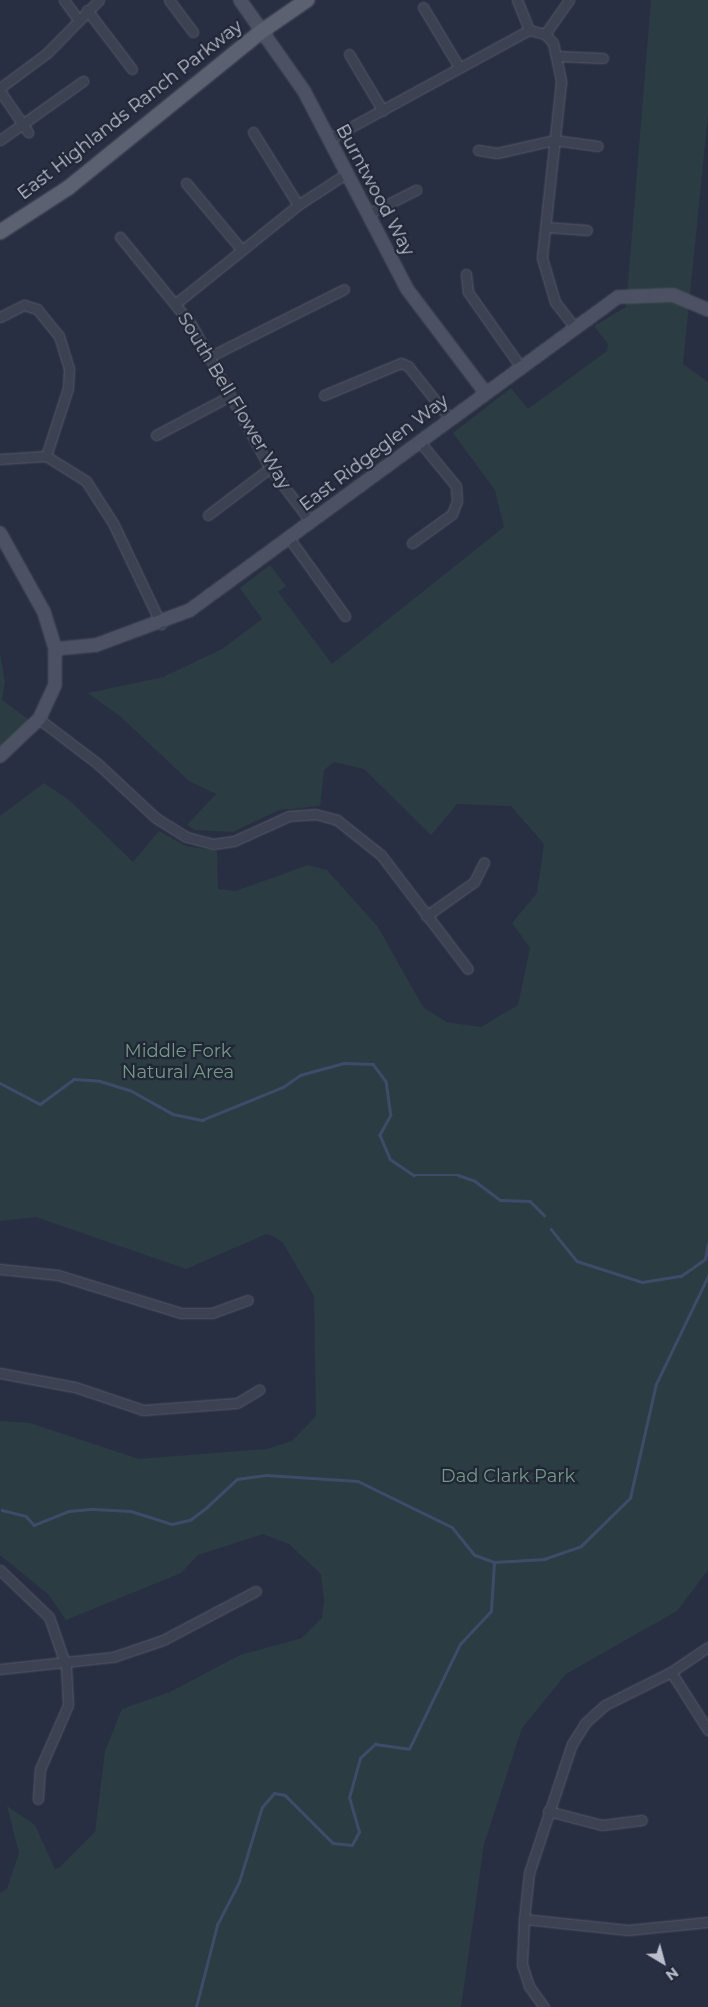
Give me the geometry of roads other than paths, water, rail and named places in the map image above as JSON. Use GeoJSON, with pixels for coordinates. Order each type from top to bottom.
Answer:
{"type":"FeatureCollection","features":[{"type":"Feature","properties":{"kind":"main road","name":"East Highlands Ranch Parkway"},"geometry":{"type":"LineString","coordinates":[[0,232],[68,188],[262,31],[307,0]]}},
{"type":"Feature","properties":{"kind":"street"},"geometry":{"type":"LineString","coordinates":[[64,0],[77,18]]}},
{"type":"Feature","properties":{"kind":"street"},"geometry":{"type":"LineString","coordinates":[[26,128],[0,89],[47,53],[77,18],[99,0]]}},
{"type":"Feature","properties":{"kind":"street"},"geometry":{"type":"LineString","coordinates":[[169,0],[193,32]]}},
{"type":"Feature","properties":{"kind":"street","name":"Burntwood Way"},"geometry":{"type":"LineString","coordinates":[[240,0],[304,91],[407,289],[485,392]]}},
{"type":"Feature","properties":{"kind":"street"},"geometry":{"type":"LineString","coordinates":[[517,0],[529,30]]}},
{"type":"Feature","properties":{"kind":"street"},"geometry":{"type":"LineString","coordinates":[[545,34],[569,0]]}},
{"type":"Feature","properties":{"kind":"street"},"geometry":{"type":"LineString","coordinates":[[423,7],[459,67]]}},
{"type":"Feature","properties":{"kind":"street"},"geometry":{"type":"LineString","coordinates":[[87,10],[132,68]]}},
{"type":"Feature","properties":{"kind":"street"},"geometry":{"type":"LineString","coordinates":[[329,139],[529,30],[545,34],[554,43],[561,82],[542,258],[548,287],[574,326]]}},
{"type":"Feature","properties":{"kind":"street"},"geometry":{"type":"LineString","coordinates":[[349,54],[383,111]]}},
{"type":"Feature","properties":{"kind":"street"},"geometry":{"type":"LineString","coordinates":[[556,56],[603,58]]}},
{"type":"Feature","properties":{"kind":"street"},"geometry":{"type":"LineString","coordinates":[[0,140],[26,128],[83,81]]}},
{"type":"Feature","properties":{"kind":"street"},"geometry":{"type":"LineString","coordinates":[[253,132],[298,205]]}},
{"type":"Feature","properties":{"kind":"street"},"geometry":{"type":"LineString","coordinates":[[478,150],[497,153],[554,140],[598,146]]}},
{"type":"Feature","properties":{"kind":"street"},"geometry":{"type":"LineString","coordinates":[[175,304],[298,205],[348,173]]}},
{"type":"Feature","properties":{"kind":"street"},"geometry":{"type":"LineString","coordinates":[[186,183],[241,249]]}},
{"type":"Feature","properties":{"kind":"street"},"geometry":{"type":"LineString","coordinates":[[368,214],[416,190]]}},
{"type":"Feature","properties":{"kind":"street"},"geometry":{"type":"LineString","coordinates":[[546,227],[587,230]]}},
{"type":"Feature","properties":{"kind":"street","name":"South Bell Flower Way"},"geometry":{"type":"LineString","coordinates":[[120,237],[175,304],[210,357],[270,468],[310,522]]}},
{"type":"Feature","properties":{"kind":"street"},"geometry":{"type":"LineString","coordinates":[[466,274],[468,292],[520,366]]}},
{"type":"Feature","properties":{"kind":"street"},"geometry":{"type":"LineString","coordinates":[[210,357],[344,289]]}},
{"type":"Feature","properties":{"kind":"street","name":"East Ridgeglen Way"},"geometry":{"type":"LineString","coordinates":[[55,648],[96,645],[160,624],[190,610],[574,326],[618,297],[650,292],[673,295],[708,310]]}},
{"type":"Feature","properties":{"kind":"street"},"geometry":{"type":"LineString","coordinates":[[0,318],[24,306],[37,310],[59,336],[69,368],[68,388],[46,456]]}},
{"type":"Feature","properties":{"kind":"street"},"geometry":{"type":"LineString","coordinates":[[324,395],[401,363],[408,366],[450,419]]}},
{"type":"Feature","properties":{"kind":"street"},"geometry":{"type":"LineString","coordinates":[[156,435],[230,396]]}},
{"type":"Feature","properties":{"kind":"street"},"geometry":{"type":"LineString","coordinates":[[412,543],[452,514],[457,501],[456,486],[419,441]]}},
{"type":"Feature","properties":{"kind":"street"},"geometry":{"type":"LineString","coordinates":[[0,459],[46,456],[69,466],[91,487],[114,523],[160,624]]}},
{"type":"Feature","properties":{"kind":"street"},"geometry":{"type":"LineString","coordinates":[[208,515],[270,468]]}},
{"type":"Feature","properties":{"kind":"street"},"geometry":{"type":"LineString","coordinates":[[0,533],[34,589],[55,648],[55,685],[40,719],[0,756]]}},
{"type":"Feature","properties":{"kind":"street"},"geometry":{"type":"LineString","coordinates":[[289,538],[345,616]]}},
{"type":"Feature","properties":{"kind":"street"},"geometry":{"type":"LineString","coordinates":[[40,719],[98,764],[156,818],[187,837],[213,844],[234,841],[289,816],[315,814],[337,820],[381,855],[468,969]]}},
{"type":"Feature","properties":{"kind":"street"},"geometry":{"type":"LineString","coordinates":[[426,916],[474,882],[484,862]]}},
{"type":"Feature","properties":{"kind":"street"},"geometry":{"type":"LineString","coordinates":[[0,1269],[58,1275],[181,1313],[212,1314],[248,1300]]}},
{"type":"Feature","properties":{"kind":"street"},"geometry":{"type":"LineString","coordinates":[[0,1373],[75,1387],[143,1410],[237,1403],[259,1390]]}},
{"type":"Feature","properties":{"kind":"street"},"geometry":{"type":"LineString","coordinates":[[0,1570],[49,1617],[66,1666],[68,1705],[40,1769],[38,1799]]}},
{"type":"Feature","properties":{"kind":"street"},"geometry":{"type":"LineString","coordinates":[[0,1669],[66,1666],[113,1657],[163,1640],[256,1591]]}},
{"type":"Feature","properties":{"kind":"street"},"geometry":{"type":"LineString","coordinates":[[544,2007],[529,1986],[522,1965],[524,1919],[530,1873],[548,1811],[572,1744],[585,1723],[605,1705],[671,1672],[708,1647]]}},
{"type":"Feature","properties":{"kind":"street"},"geometry":{"type":"LineString","coordinates":[[671,1672],[708,1730]]}},
{"type":"Feature","properties":{"kind":"street"},"geometry":{"type":"LineString","coordinates":[[548,1811],[602,1825],[642,1820]]}},
{"type":"Feature","properties":{"kind":"street"},"geometry":{"type":"LineString","coordinates":[[524,1919],[628,1930],[708,1922]]}},
{"type":"Feature","properties":{"kind":"waterway"},"geometry":{"type":"LineString","coordinates":[[0,1083],[40,1104],[74,1079],[100,1081],[130,1090],[173,1114],[202,1120],[283,1087],[300,1075],[344,1063],[373,1064],[386,1081],[391,1115],[380,1135],[390,1159],[414,1175],[458,1175],[475,1181],[500,1200],[530,1201],[544,1215]]}},
{"type":"Feature","properties":{"kind":"waterway"},"geometry":{"type":"LineString","coordinates":[[551,1229],[577,1261],[642,1282],[681,1276],[705,1259],[708,1244]]}},
{"type":"Feature","properties":{"kind":"waterway"},"geometry":{"type":"LineString","coordinates":[[196,2007],[217,1925],[239,1882],[262,1807],[274,1793],[285,1795],[333,1843],[352,1845],[359,1832],[349,1798],[360,1758],[375,1744],[409,1749],[460,1644],[491,1611],[494,1562],[544,1559],[581,1546],[630,1498],[656,1384],[708,1276]]}},
{"type":"Feature","properties":{"kind":"waterway"},"geometry":{"type":"LineString","coordinates":[[2,1510],[26,1516],[34,1525],[69,1511],[93,1509],[131,1511],[172,1524],[190,1520],[237,1479],[266,1475],[358,1481],[452,1527],[475,1555],[494,1562]]}},
{"type":"Feature","properties":{"kind":"park label","name":"Middle Fork Natural Area"},"geometry":{"type":"Point","coordinates":[178,1062]}},
{"type":"Feature","properties":{"kind":"park label","name":"Dad Clark Park"},"geometry":{"type":"Point","coordinates":[508,1476]}}]}
